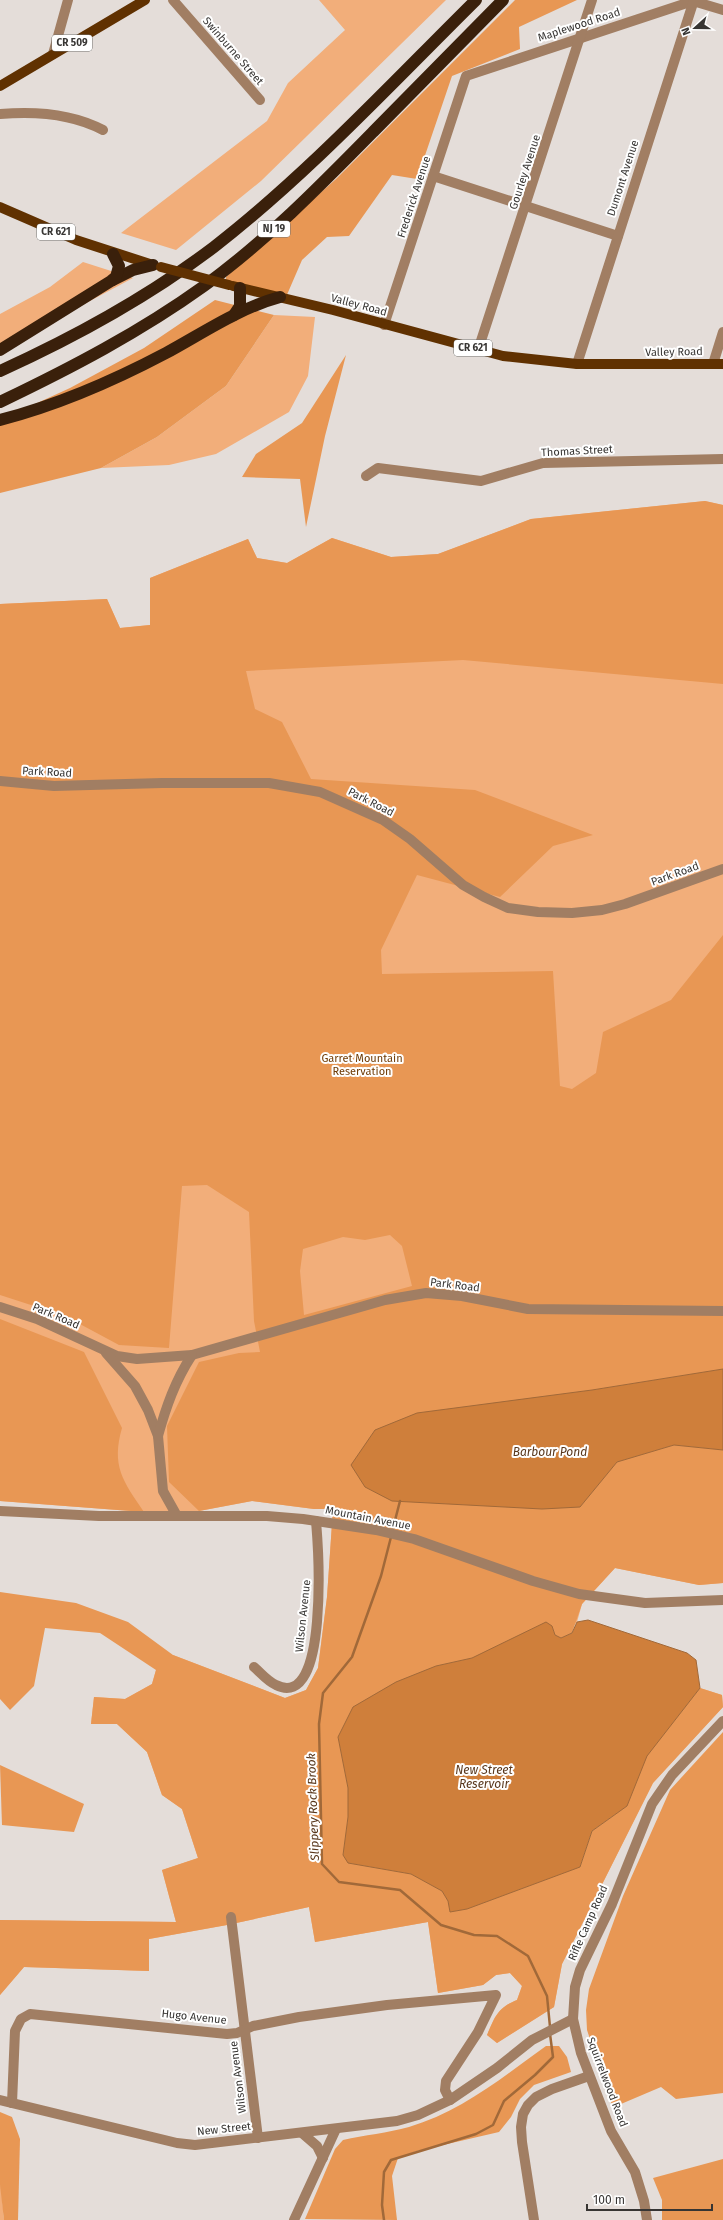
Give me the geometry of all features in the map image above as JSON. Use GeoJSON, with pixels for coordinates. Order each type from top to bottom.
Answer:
{"type":"FeatureCollection","features":[{"type":"Feature","properties":{"kind":"highway","name":"NJ 19"},"geometry":{"type":"LineString","coordinates":[[0,371],[67,339],[111,315],[167,280],[218,243],[304,168],[476,0]]}},
{"type":"Feature","properties":{"kind":"highway","name":"NJ 19"},"geometry":{"type":"LineString","coordinates":[[0,402],[105,350],[181,302],[229,267],[274,229],[316,190],[503,0]]}},
{"type":"Feature","properties":{"kind":"highway"},"geometry":{"type":"LineString","coordinates":[[111,281],[116,277],[119,266],[113,254]]}},
{"type":"Feature","properties":{"kind":"highway"},"geometry":{"type":"LineString","coordinates":[[0,350],[111,281],[133,270],[157,266]]}},
{"type":"Feature","properties":{"kind":"highway"},"geometry":{"type":"LineString","coordinates":[[234,315],[240,306],[235,287]]}},
{"type":"Feature","properties":{"kind":"highway"},"geometry":{"type":"LineString","coordinates":[[0,420],[69,397],[114,379],[234,315],[262,302],[280,297]]}},
{"type":"Feature","properties":{"kind":"main road","name":"CR 509"},"geometry":{"type":"LineString","coordinates":[[0,86],[144,0]]}},
{"type":"Feature","properties":{"kind":"main road","name":"Valley Road"},"geometry":{"type":"LineString","coordinates":[[0,207],[113,254],[503,356],[577,364],[718,364]]}},
{"type":"Feature","properties":{"kind":"street"},"geometry":{"type":"LineString","coordinates":[[53,54],[68,0]]}},
{"type":"Feature","properties":{"kind":"street","name":"Swinburne Street"},"geometry":{"type":"LineString","coordinates":[[173,0],[260,100]]}},
{"type":"Feature","properties":{"kind":"street","name":"Gourley Avenue"},"geometry":{"type":"LineString","coordinates":[[478,350],[592,0]]}},
{"type":"Feature","properties":{"kind":"street"},"geometry":{"type":"LineString","coordinates":[[693,1],[723,10]]}},
{"type":"Feature","properties":{"kind":"street","name":"Maplewood Road"},"geometry":{"type":"LineString","coordinates":[[466,76],[579,37],[693,1]]}},
{"type":"Feature","properties":{"kind":"street","name":"Dumont Avenue"},"geometry":{"type":"LineString","coordinates":[[577,364],[693,1]]}},
{"type":"Feature","properties":{"kind":"street","name":"Frederick Avenue"},"geometry":{"type":"LineString","coordinates":[[384,324],[466,76]]}},
{"type":"Feature","properties":{"kind":"street"},"geometry":{"type":"LineString","coordinates":[[0,114],[41,113],[70,117],[90,123],[102,130]]}},
{"type":"Feature","properties":{"kind":"street"},"geometry":{"type":"LineString","coordinates":[[433,176],[618,236]]}},
{"type":"Feature","properties":{"kind":"street"},"geometry":{"type":"LineString","coordinates":[[718,364],[723,332]]}},
{"type":"Feature","properties":{"kind":"street","name":"Thomas Street"},"geometry":{"type":"LineString","coordinates":[[366,476],[378,468],[482,481],[543,463],[723,459]]}},
{"type":"Feature","properties":{"kind":"street","name":"Park Road"},"geometry":{"type":"LineString","coordinates":[[0,781],[54,786],[162,783],[269,783],[320,792],[383,820],[410,840],[463,885],[484,897],[508,908],[538,912],[572,913],[625,904],[723,869]]}},
{"type":"Feature","properties":{"kind":"street","name":"Park Road"},"geometry":{"type":"LineString","coordinates":[[0,1307],[37,1319],[117,1356],[137,1358],[192,1356],[385,1300],[426,1293],[462,1296],[528,1309],[723,1312]]}},
{"type":"Feature","properties":{"kind":"street","name":"Park Road"},"geometry":{"type":"LineString","coordinates":[[102,1349],[135,1386],[148,1410],[158,1436],[163,1491],[177,1516]]}},
{"type":"Feature","properties":{"kind":"street","name":"Park Road"},"geometry":{"type":"LineString","coordinates":[[158,1436],[168,1400],[181,1372],[192,1356]]}},
{"type":"Feature","properties":{"kind":"street","name":"Mountain Avenue"},"geometry":{"type":"LineString","coordinates":[[0,1511],[99,1516],[267,1516],[316,1521],[376,1530],[414,1539],[533,1581],[579,1594],[645,1603],[723,1600]]}},
{"type":"Feature","properties":{"kind":"street","name":"Wilson Avenue"},"geometry":{"type":"LineString","coordinates":[[254,1667],[276,1685],[289,1686],[299,1682],[310,1664],[316,1631],[319,1588],[316,1521]]}},
{"type":"Feature","properties":{"kind":"street","name":"Rifle Camp Road"},"geometry":{"type":"LineString","coordinates":[[573,2019],[575,1987],[580,1970],[612,1904],[652,1804],[672,1775],[723,1721]]}},
{"type":"Feature","properties":{"kind":"street","name":"Wilson Avenue"},"geometry":{"type":"LineString","coordinates":[[231,1917],[258,2138]]}},
{"type":"Feature","properties":{"kind":"street","name":"Hugo Avenue"},"geometry":{"type":"LineString","coordinates":[[12,2103],[15,2031],[18,2023],[27,2015],[43,2014],[189,2029],[216,2034],[237,2032],[299,2017],[380,2006],[496,1995],[478,2032],[446,2081],[445,2090],[450,2100]]}},
{"type":"Feature","properties":{"kind":"street"},"geometry":{"type":"LineString","coordinates":[[450,2100],[497,2068],[532,2040],[573,2019]]}},
{"type":"Feature","properties":{"kind":"street","name":"Squirrelwood Road"},"geometry":{"type":"LineString","coordinates":[[573,2019],[575,2035],[611,2131],[635,2172],[644,2201],[647,2220]]}},
{"type":"Feature","properties":{"kind":"street"},"geometry":{"type":"LineString","coordinates":[[534,2220],[522,2142],[521,2127],[523,2114],[528,2105],[536,2097],[552,2089],[590,2076]]}},
{"type":"Feature","properties":{"kind":"street","name":"New Street"},"geometry":{"type":"LineString","coordinates":[[0,2100],[177,2143],[195,2145],[397,2121],[423,2113],[450,2100]]}},
{"type":"Feature","properties":{"kind":"street"},"geometry":{"type":"LineString","coordinates":[[294,2220],[336,2128]]}},
{"type":"Feature","properties":{"kind":"street"},"geometry":{"type":"LineString","coordinates":[[302,2133],[317,2146],[323,2158]]}},
{"type":"Feature","properties":{"kind":"green space"},"geometry":{"type":"Polygon","coordinates":[[[319,0],[446,0],[261,181],[176,250],[121,233],[267,121],[288,83],[345,30],[319,0]]]}},
{"type":"Feature","properties":{"kind":"green space"},"geometry":{"type":"Polygon","coordinates":[[[515,0],[577,0],[519,27],[520,49],[452,76],[417,179],[392,175],[349,236],[327,237],[302,260],[286,297],[226,284],[226,277],[336,179],[515,0]]]}},
{"type":"Feature","properties":{"kind":"green space"},"geometry":{"type":"Polygon","coordinates":[[[83,262],[133,278],[0,349],[0,314],[50,287],[83,262]]]}},
{"type":"Feature","properties":{"kind":"green space"},"geometry":{"type":"Polygon","coordinates":[[[215,300],[274,315],[226,386],[157,437],[101,468],[0,493],[0,420],[70,388],[144,348],[215,300]]]}},
{"type":"Feature","properties":{"kind":"green space"},"geometry":{"type":"Polygon","coordinates":[[[274,315],[315,317],[308,376],[289,412],[216,454],[169,465],[101,468],[157,437],[226,386],[274,315]]]}},
{"type":"Feature","properties":{"kind":"green space"},"geometry":{"type":"Polygon","coordinates":[[[346,355],[325,436],[306,527],[300,479],[242,477],[256,454],[302,423],[346,355]]]}},
{"type":"Feature","properties":{"kind":"green space","name":"Garret Mountain Reservation"},"geometry":{"type":"Polygon","coordinates":[[[705,501],[723,505],[723,1583],[699,1585],[615,1568],[582,1604],[577,1622],[349,1863],[411,1874],[580,1867],[700,1688],[722,1695],[723,1707],[653,1783],[562,1964],[554,2007],[497,2043],[487,2035],[495,2018],[501,2010],[505,2006],[517,2000],[522,1986],[510,1973],[496,1975],[483,1985],[438,1993],[428,1922],[315,1942],[309,1907],[227,1925],[149,1939],[149,1971],[24,1967],[0,1995],[0,1920],[176,1922],[162,1870],[198,1858],[182,1809],[162,1795],[147,1752],[117,1724],[91,1724],[94,1697],[125,1699],[152,1684],[156,1670],[173,1655],[285,1698],[306,1690],[318,1668],[327,1597],[333,1509],[314,1509],[252,1501],[199,1511],[144,1512],[0,1501],[0,604],[107,599],[120,628],[150,625],[150,578],[248,539],[257,558],[287,563],[332,538],[391,557],[438,554],[531,519],[705,501]]]}},
{"type":"Feature","properties":{"kind":"green space","name":"Garret Mountain Reservation"},"geometry":{"type":"Polygon","coordinates":[[[705,501],[723,505],[723,684],[463,660],[246,671],[255,709],[282,722],[311,779],[475,790],[593,835],[553,846],[500,897],[417,875],[381,950],[382,974],[553,971],[560,1086],[572,1089],[596,1073],[603,1032],[671,1000],[723,935],[723,1369],[592,1390],[580,1507],[617,1462],[674,1445],[723,1450],[723,1583],[699,1585],[615,1568],[582,1604],[572,1633],[561,1638],[555,1635],[552,1626],[501,1645],[472,1658],[436,1666],[338,1737],[348,1788],[348,1817],[343,1855],[349,1863],[411,1874],[442,1891],[448,1901],[450,1912],[467,1909],[580,1867],[592,1831],[627,1806],[646,1756],[700,1688],[722,1695],[723,1707],[653,1783],[562,1964],[554,2007],[497,2043],[487,2035],[495,2018],[501,2010],[505,2006],[517,2000],[522,1986],[510,1973],[496,1975],[483,1985],[438,1993],[428,1922],[315,1942],[309,1907],[227,1925],[149,1939],[149,1971],[24,1967],[0,1995],[0,1920],[176,1922],[162,1870],[198,1858],[182,1809],[162,1795],[147,1752],[117,1724],[91,1724],[94,1697],[125,1699],[152,1684],[156,1670],[100,1633],[45,1628],[34,1686],[10,1710],[0,1699],[0,1592],[76,1603],[128,1622],[173,1655],[285,1698],[306,1690],[318,1668],[327,1597],[333,1509],[314,1509],[252,1501],[199,1511],[169,1482],[167,1426],[199,1362],[239,1353],[260,1352],[254,1321],[249,1212],[207,1185],[182,1186],[169,1348],[119,1345],[65,1316],[0,1295],[0,604],[107,599],[120,628],[150,625],[150,578],[248,539],[257,558],[287,563],[332,538],[391,557],[438,554],[531,519],[705,501]],[[390,1235],[365,1240],[343,1237],[303,1249],[300,1271],[304,1315],[412,1286],[402,1246],[390,1235]]]}},
{"type":"Feature","properties":{"kind":"green space"},"geometry":{"type":"Polygon","coordinates":[[[0,1319],[84,1352],[122,1428],[118,1453],[121,1473],[130,1491],[144,1512],[0,1501],[0,1319]]]}},
{"type":"Feature","properties":{"kind":"green space"},"geometry":{"type":"Polygon","coordinates":[[[723,1732],[723,2093],[676,2099],[661,2087],[621,2104],[612,2105],[587,2030],[586,2010],[589,1989],[623,1896],[670,1790],[723,1732]]]}},
{"type":"Feature","properties":{"kind":"green space"},"geometry":{"type":"Polygon","coordinates":[[[0,1765],[84,1804],[74,1832],[2,1825],[0,1765]]]}},
{"type":"Feature","properties":{"kind":"green space"},"geometry":{"type":"Polygon","coordinates":[[[546,2046],[559,2046],[567,2057],[571,2072],[534,2085],[520,2099],[511,2117],[499,2132],[417,2151],[398,2158],[392,2176],[397,2220],[305,2219],[335,2149],[343,2140],[409,2127],[446,2112],[481,2092],[546,2046]]]}},
{"type":"Feature","properties":{"kind":"green space"},"geometry":{"type":"Polygon","coordinates":[[[0,2112],[12,2117],[20,2139],[18,2220],[4,2220],[0,2185],[0,2112]]]}},
{"type":"Feature","properties":{"kind":"green space"},"geometry":{"type":"Polygon","coordinates":[[[723,2159],[723,2220],[662,2220],[662,2200],[653,2178],[723,2159]]]}},
{"type":"Feature","properties":{"kind":"green space"},"geometry":{"type":"Polygon","coordinates":[[[0,2185],[1,2186],[4,2220],[0,2220],[0,2185]]]}},
{"type":"Feature","properties":{"kind":"water","name":"Barbour Pond"},"geometry":{"type":"Polygon","coordinates":[[[723,1369],[723,1450],[674,1445],[617,1462],[580,1507],[542,1509],[392,1501],[365,1487],[351,1465],[375,1430],[417,1413],[592,1390],[723,1369]]]}},
{"type":"Feature","properties":{"kind":"water","name":"New Street Reservoir"},"geometry":{"type":"Polygon","coordinates":[[[588,1620],[687,1653],[696,1660],[700,1688],[647,1756],[627,1806],[592,1831],[580,1867],[467,1909],[450,1912],[448,1901],[442,1891],[411,1874],[348,1863],[343,1855],[348,1817],[348,1788],[338,1737],[353,1707],[396,1682],[436,1666],[472,1658],[546,1622],[552,1626],[555,1635],[561,1638],[572,1633],[577,1622],[588,1620]]]}},
{"type":"Feature","properties":{"kind":"waterway","name":"Slippery Rock Brook"},"geometry":{"type":"LineString","coordinates":[[392,1532],[400,1501]]}},
{"type":"Feature","properties":{"kind":"waterway","name":"Slippery Rock Brook"},"geometry":{"type":"LineString","coordinates":[[391,1537],[381,1576],[352,1657],[323,1693],[319,1724],[322,1864],[339,1882],[400,1890],[441,1925],[474,1935],[497,1936],[528,1956],[547,1996],[550,2027]]}},
{"type":"Feature","properties":{"kind":"waterway","name":"Slippery Rock Brook"},"geometry":{"type":"LineString","coordinates":[[384,2220],[382,2205],[384,2172],[391,2160],[476,2134],[493,2125],[504,2101],[535,2075],[553,2057],[550,2034]]}}]}
